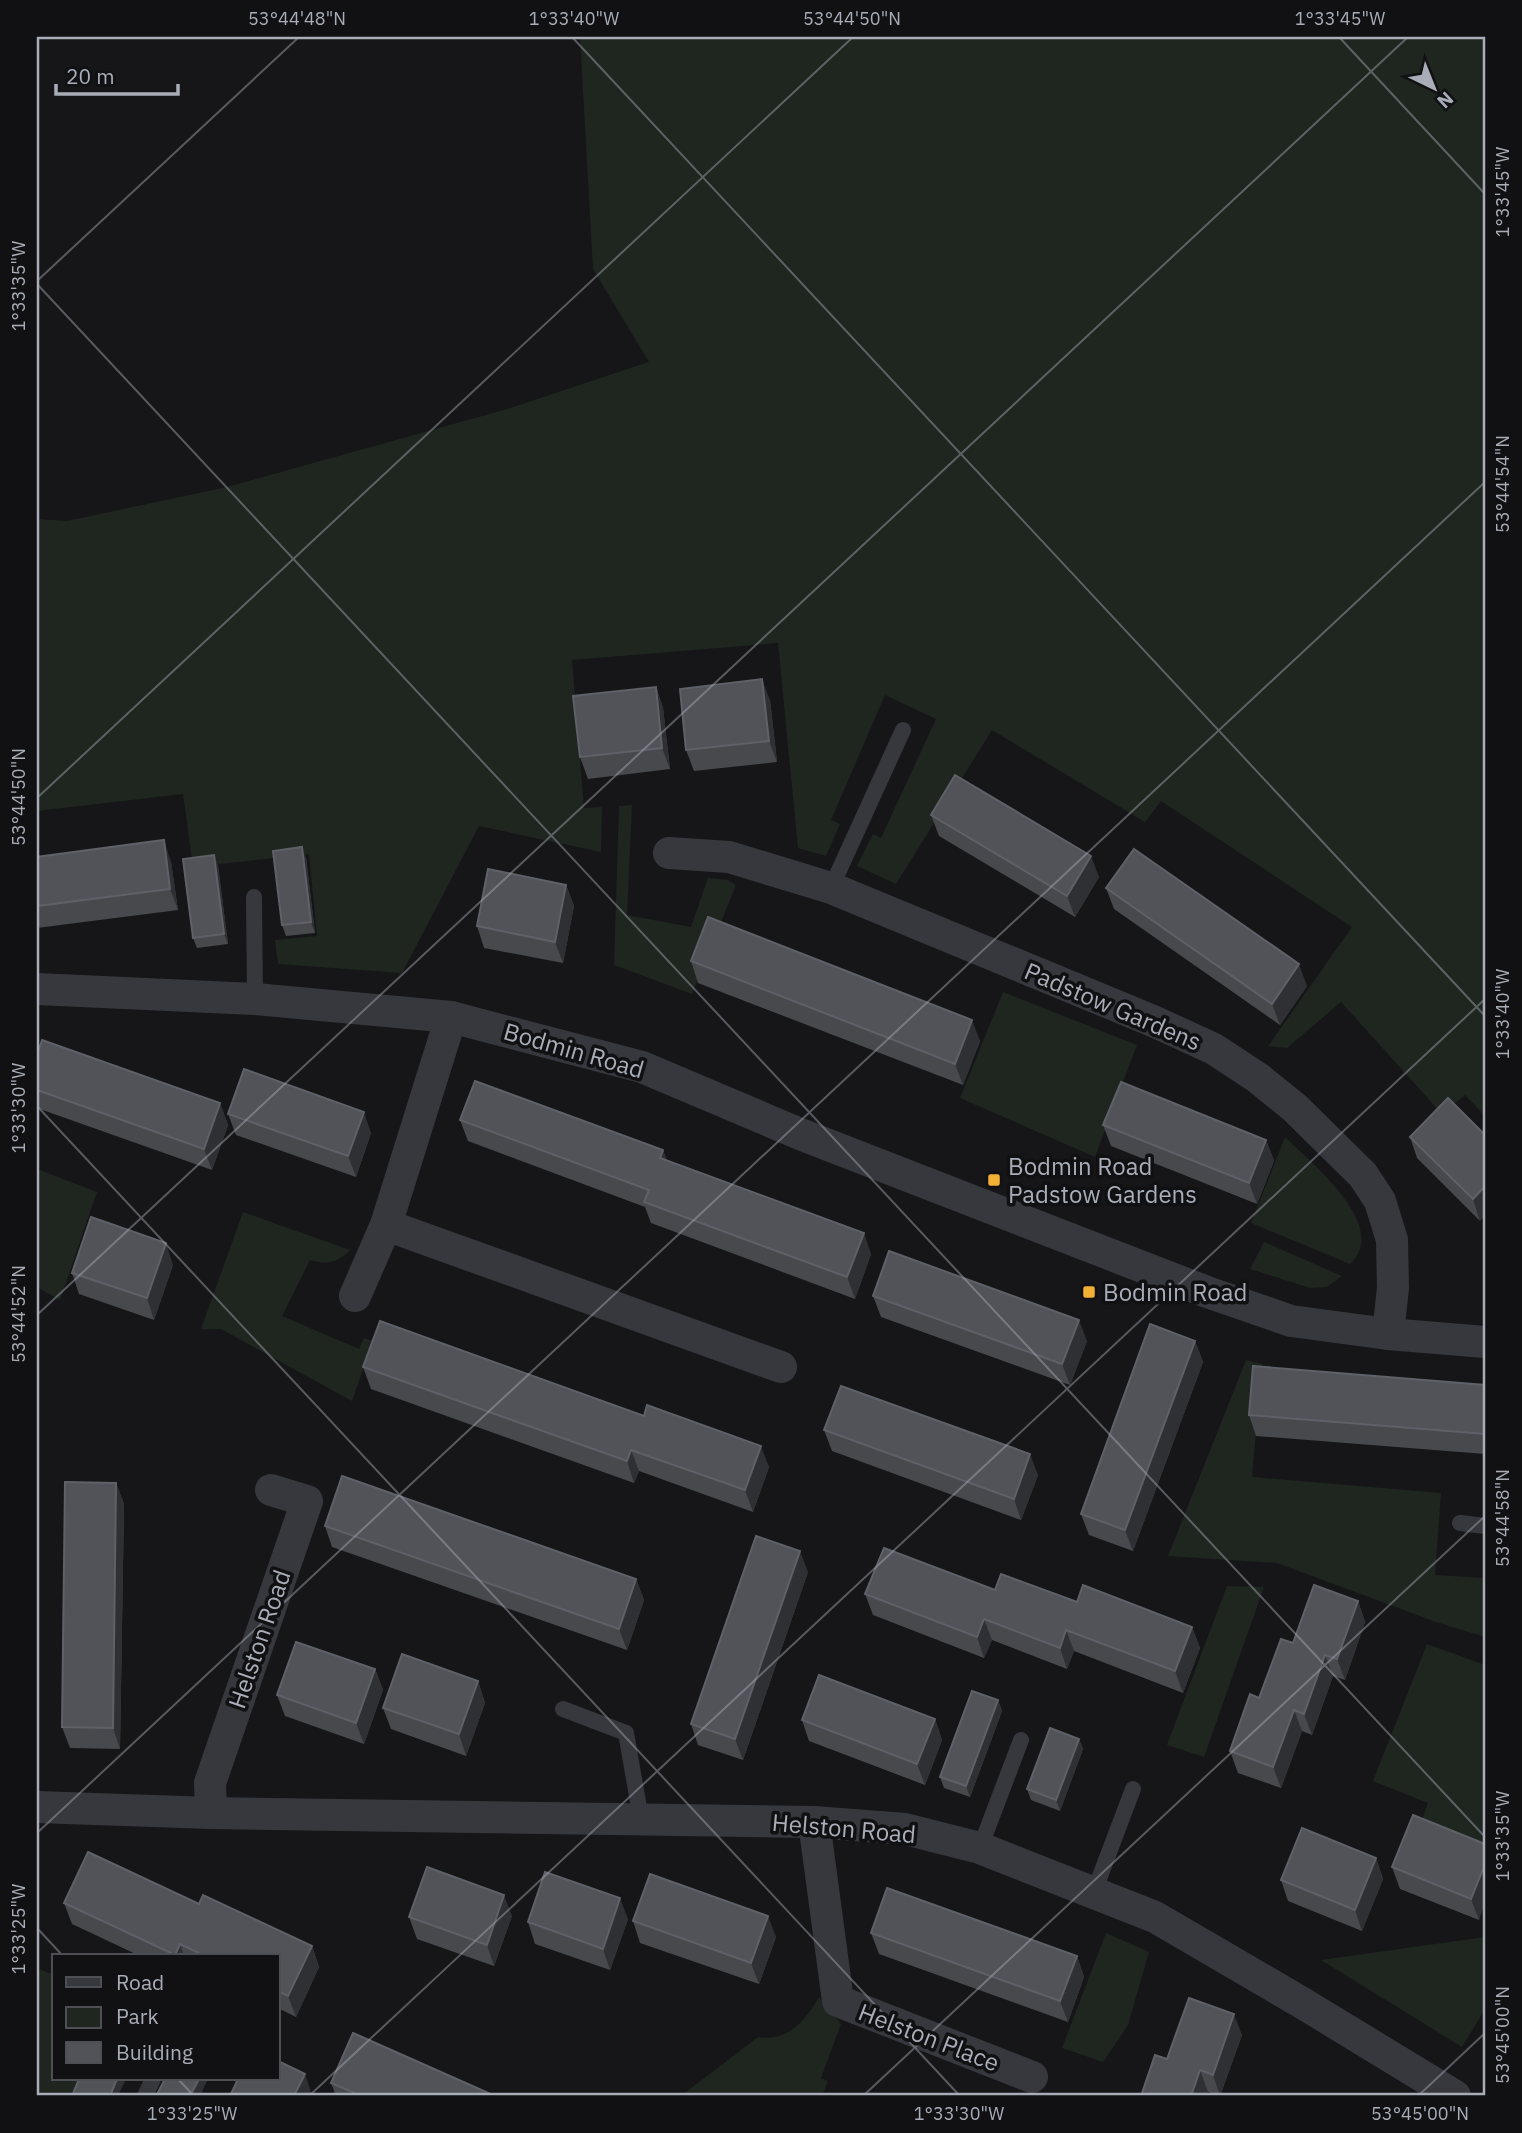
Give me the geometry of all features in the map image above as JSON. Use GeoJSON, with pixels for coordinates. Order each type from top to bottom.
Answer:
{"type":"FeatureCollection","features":[{"type":"Feature","properties":{"kind":"street","name":"Padstow Gardens"},"geometry":{"type":"LineString","coordinates":[[669,853],[729,856],[831,888],[1153,1021],[1214,1049],[1286,1101],[1363,1175],[1380,1201],[1392,1240],[1393,1288],[1388,1334]]}},
{"type":"Feature","properties":{"kind":"street","name":"Bodmin Road"},"geometry":{"type":"LineString","coordinates":[[37,989],[255,999],[451,1017],[642,1067],[800,1134],[1207,1292],[1291,1321],[1388,1334],[1485,1342]]}},
{"type":"Feature","properties":{"kind":"street"},"geometry":{"type":"LineString","coordinates":[[355,1296],[386,1225],[451,1017]]}},
{"type":"Feature","properties":{"kind":"street"},"geometry":{"type":"LineString","coordinates":[[386,1225],[782,1367]]}},
{"type":"Feature","properties":{"kind":"street","name":"Helston Road"},"geometry":{"type":"LineString","coordinates":[[211,1813],[210,1783],[307,1501],[271,1490]]}},
{"type":"Feature","properties":{"kind":"street","name":"Helston Road"},"geometry":{"type":"LineString","coordinates":[[37,1807],[211,1813],[814,1822],[905,1829],[980,1848],[1155,1917],[1455,2096]]}},
{"type":"Feature","properties":{"kind":"street","name":"Helston Place"},"geometry":{"type":"LineString","coordinates":[[814,1822],[838,2001],[1032,2077]]}},
{"type":"Feature","properties":{"kind":"lane"},"geometry":{"type":"LineString","coordinates":[[831,888],[903,730]]}},
{"type":"Feature","properties":{"kind":"lane"},"geometry":{"type":"LineString","coordinates":[[254,897],[255,999]]}},
{"type":"Feature","properties":{"kind":"lane"},"geometry":{"type":"LineString","coordinates":[[1460,1523],[1485,1526]]}},
{"type":"Feature","properties":{"kind":"lane"},"geometry":{"type":"LineString","coordinates":[[563,1709],[626,1733],[641,1819]]}},
{"type":"Feature","properties":{"kind":"lane"},"geometry":{"type":"LineString","coordinates":[[980,1848],[1021,1740]]}},
{"type":"Feature","properties":{"kind":"lane"},"geometry":{"type":"LineString","coordinates":[[1094,1892],[1132,1789]]}},
{"type":"Feature","properties":{"kind":"lane"},"geometry":{"type":"LineString","coordinates":[[145,2096],[153,2080]]}},
{"type":"Feature","properties":{"kind":"green space"},"geometry":{"type":"Polygon","coordinates":[[[580,37],[1485,37],[1485,1116],[1465,1095],[1442,1114],[1341,1002],[1287,1048],[1268,1046],[1352,927],[1161,801],[1145,822],[992,730],[896,884],[857,866],[873,834],[881,838],[936,719],[885,695],[831,820],[840,824],[826,856],[798,848],[778,643],[572,660],[584,808],[602,807],[601,852],[479,826],[402,973],[278,964],[275,940],[317,936],[309,854],[193,867],[183,794],[37,811],[37,519],[67,521],[227,487],[511,408],[649,362],[593,269],[580,37]]]}},
{"type":"Feature","properties":{"kind":"green space"},"geometry":{"type":"Polygon","coordinates":[[[632,805],[627,915],[691,927],[708,878],[728,880],[736,885],[692,994],[614,965],[619,806],[632,805]]]}},
{"type":"Feature","properties":{"kind":"green space"},"geometry":{"type":"Polygon","coordinates":[[[1003,992],[1137,1045],[1095,1157],[960,1098],[1003,992]]]}},
{"type":"Feature","properties":{"kind":"green space"},"geometry":{"type":"Polygon","coordinates":[[[1285,1137],[1328,1179],[1354,1214],[1361,1232],[1360,1249],[1350,1264],[1251,1223],[1285,1137]]]}},
{"type":"Feature","properties":{"kind":"green space"},"geometry":{"type":"Polygon","coordinates":[[[37,1169],[97,1192],[60,1300],[37,1287],[37,1169]]]}},
{"type":"Feature","properties":{"kind":"green space"},"geometry":{"type":"Polygon","coordinates":[[[243,1212],[350,1250],[332,1262],[310,1260],[282,1316],[359,1349],[364,1338],[373,1341],[352,1401],[221,1329],[201,1329],[243,1212]]]}},
{"type":"Feature","properties":{"kind":"green space"},"geometry":{"type":"Polygon","coordinates":[[[1264,1242],[1342,1276],[1327,1287],[1310,1288],[1250,1269],[1264,1242]]]}},
{"type":"Feature","properties":{"kind":"green space"},"geometry":{"type":"Polygon","coordinates":[[[1246,1360],[1262,1364],[1252,1477],[1441,1493],[1435,1575],[1485,1578],[1485,1637],[1436,1622],[1277,1563],[1168,1556],[1246,1360]]]}},
{"type":"Feature","properties":{"kind":"green space"},"geometry":{"type":"Polygon","coordinates":[[[1227,1586],[1264,1587],[1204,1757],[1167,1745],[1227,1586]]]}},
{"type":"Feature","properties":{"kind":"green space"},"geometry":{"type":"Polygon","coordinates":[[[1427,1644],[1485,1665],[1485,1858],[1418,1832],[1428,1803],[1373,1781],[1427,1644]]]}},
{"type":"Feature","properties":{"kind":"green space"},"geometry":{"type":"Polygon","coordinates":[[[1106,1933],[1149,1952],[1128,2025],[1103,2062],[1062,2048],[1106,1933]]]}},
{"type":"Feature","properties":{"kind":"green space"},"geometry":{"type":"Polygon","coordinates":[[[1485,1937],[1485,2009],[1462,2047],[1321,1960],[1485,1937]]]}},
{"type":"Feature","properties":{"kind":"green space"},"geometry":{"type":"Polygon","coordinates":[[[39,1969],[52,1974],[52,2080],[88,2080],[80,2096],[37,2096],[39,1969]]]}},
{"type":"Feature","properties":{"kind":"green space"},"geometry":{"type":"Polygon","coordinates":[[[819,1997],[841,2024],[821,2078],[828,2081],[822,2096],[681,2096],[758,2037],[778,2036],[794,2028],[808,2014],[819,1997]]]}},
{"type":"Feature","properties":{"kind":"building"},"geometry":{"type":"Polygon","coordinates":[[[762,679],[769,741],[686,750],[680,689],[762,679]]]}},
{"type":"Feature","properties":{"kind":"building"},"geometry":{"type":"Polygon","coordinates":[[[656,687],[662,748],[580,757],[573,696],[656,687]]]}},
{"type":"Feature","properties":{"kind":"building"},"geometry":{"type":"Polygon","coordinates":[[[955,775],[1091,856],[1067,896],[931,815],[955,775]]]}},
{"type":"Feature","properties":{"kind":"building"},"geometry":{"type":"Polygon","coordinates":[[[164,840],[170,889],[37,906],[37,857],[164,840]]]}},
{"type":"Feature","properties":{"kind":"building"},"geometry":{"type":"Polygon","coordinates":[[[302,847],[311,922],[282,925],[273,851],[302,847]]]}},
{"type":"Feature","properties":{"kind":"building"},"geometry":{"type":"Polygon","coordinates":[[[1134,849],[1299,964],[1272,1004],[1106,888],[1134,849]]]}},
{"type":"Feature","properties":{"kind":"building"},"geometry":{"type":"Polygon","coordinates":[[[214,855],[224,934],[193,938],[183,859],[214,855]]]}},
{"type":"Feature","properties":{"kind":"building"},"geometry":{"type":"Polygon","coordinates":[[[488,869],[566,885],[555,942],[477,926],[488,869]]]}},
{"type":"Feature","properties":{"kind":"building"},"geometry":{"type":"Polygon","coordinates":[[[708,917],[972,1020],[955,1064],[691,961],[708,917]]]}},
{"type":"Feature","properties":{"kind":"building"},"geometry":{"type":"Polygon","coordinates":[[[42,1040],[220,1103],[204,1149],[37,1090],[37,1055],[42,1040]]]}},
{"type":"Feature","properties":{"kind":"building"},"geometry":{"type":"Polygon","coordinates":[[[244,1069],[364,1112],[348,1156],[228,1114],[244,1069]]]}},
{"type":"Feature","properties":{"kind":"building"},"geometry":{"type":"Polygon","coordinates":[[[475,1081],[663,1150],[660,1158],[864,1233],[847,1277],[644,1202],[649,1190],[460,1120],[475,1081]]]}},
{"type":"Feature","properties":{"kind":"building"},"geometry":{"type":"Polygon","coordinates":[[[1121,1082],[1266,1140],[1249,1183],[1103,1125],[1121,1082]]]}},
{"type":"Feature","properties":{"kind":"building"},"geometry":{"type":"Polygon","coordinates":[[[1448,1098],[1485,1135],[1485,1186],[1473,1199],[1410,1137],[1448,1098]]]}},
{"type":"Feature","properties":{"kind":"building"},"geometry":{"type":"Polygon","coordinates":[[[91,1217],[166,1243],[147,1298],[72,1273],[91,1217]]]}},
{"type":"Feature","properties":{"kind":"building"},"geometry":{"type":"Polygon","coordinates":[[[889,1251],[1079,1320],[1062,1364],[873,1296],[889,1251]]]}},
{"type":"Feature","properties":{"kind":"building"},"geometry":{"type":"Polygon","coordinates":[[[380,1321],[644,1416],[647,1405],[761,1446],[745,1490],[631,1450],[627,1461],[363,1367],[380,1321]]]}},
{"type":"Feature","properties":{"kind":"building"},"geometry":{"type":"Polygon","coordinates":[[[1150,1324],[1195,1341],[1125,1530],[1081,1514],[1150,1324]]]}},
{"type":"Feature","properties":{"kind":"building"},"geometry":{"type":"Polygon","coordinates":[[[1253,1366],[1485,1385],[1485,1434],[1249,1415],[1253,1366]]]}},
{"type":"Feature","properties":{"kind":"building"},"geometry":{"type":"Polygon","coordinates":[[[841,1386],[1030,1454],[1014,1499],[824,1430],[841,1386]]]}},
{"type":"Feature","properties":{"kind":"building"},"geometry":{"type":"Polygon","coordinates":[[[342,1476],[636,1579],[619,1629],[325,1526],[342,1476]]]}},
{"type":"Feature","properties":{"kind":"building"},"geometry":{"type":"Polygon","coordinates":[[[65,1482],[116,1483],[113,1728],[62,1727],[65,1482]]]}},
{"type":"Feature","properties":{"kind":"building"},"geometry":{"type":"Polygon","coordinates":[[[756,1536],[800,1551],[735,1739],[691,1724],[756,1536]]]}},
{"type":"Feature","properties":{"kind":"building"},"geometry":{"type":"Polygon","coordinates":[[[884,1548],[995,1590],[1001,1574],[1077,1602],[1083,1585],[1192,1627],[1175,1671],[1066,1630],[1060,1648],[984,1619],[977,1637],[865,1594],[884,1548]]]}},
{"type":"Feature","properties":{"kind":"building"},"geometry":{"type":"Polygon","coordinates":[[[1314,1585],[1358,1601],[1337,1659],[1325,1655],[1304,1714],[1294,1710],[1273,1767],[1230,1751],[1250,1694],[1259,1698],[1281,1639],[1293,1643],[1314,1585]]]}},
{"type":"Feature","properties":{"kind":"building"},"geometry":{"type":"Polygon","coordinates":[[[296,1642],[375,1669],[356,1723],[277,1695],[296,1642]]]}},
{"type":"Feature","properties":{"kind":"building"},"geometry":{"type":"Polygon","coordinates":[[[402,1654],[478,1681],[459,1734],[383,1708],[402,1654]]]}},
{"type":"Feature","properties":{"kind":"building"},"geometry":{"type":"Polygon","coordinates":[[[819,1675],[935,1719],[917,1764],[802,1720],[819,1675]]]}},
{"type":"Feature","properties":{"kind":"building"},"geometry":{"type":"Polygon","coordinates":[[[972,1691],[998,1700],[966,1786],[940,1777],[972,1691]]]}},
{"type":"Feature","properties":{"kind":"building"},"geometry":{"type":"Polygon","coordinates":[[[1050,1728],[1079,1739],[1056,1800],[1027,1789],[1050,1728]]]}},
{"type":"Feature","properties":{"kind":"building"},"geometry":{"type":"Polygon","coordinates":[[[1413,1815],[1485,1844],[1485,1864],[1471,1899],[1392,1867],[1413,1815]]]}},
{"type":"Feature","properties":{"kind":"building"},"geometry":{"type":"Polygon","coordinates":[[[1302,1828],[1376,1858],[1355,1910],[1281,1880],[1302,1828]]]}},
{"type":"Feature","properties":{"kind":"building"},"geometry":{"type":"Polygon","coordinates":[[[88,1852],[199,1904],[203,1895],[312,1946],[288,1996],[280,1992],[280,1954],[201,1954],[180,1944],[175,1954],[173,1954],[64,1903],[88,1852]]]}},
{"type":"Feature","properties":{"kind":"building"},"geometry":{"type":"Polygon","coordinates":[[[427,1867],[504,1895],[487,1945],[409,1917],[427,1867]]]}},
{"type":"Feature","properties":{"kind":"building"},"geometry":{"type":"Polygon","coordinates":[[[545,1872],[620,1898],[603,1949],[528,1922],[545,1872]]]}},
{"type":"Feature","properties":{"kind":"building"},"geometry":{"type":"Polygon","coordinates":[[[650,1874],[768,1916],[751,1963],[633,1921],[650,1874]]]}},
{"type":"Feature","properties":{"kind":"building"},"geometry":{"type":"Polygon","coordinates":[[[887,1888],[1077,1956],[1060,2001],[871,1933],[887,1888]]]}},
{"type":"Feature","properties":{"kind":"building"},"geometry":{"type":"Polygon","coordinates":[[[1189,1998],[1234,2014],[1213,2075],[1200,2070],[1191,2096],[1141,2096],[1155,2055],[1167,2059],[1189,1998]]]}},
{"type":"Feature","properties":{"kind":"building"},"geometry":{"type":"Polygon","coordinates":[[[353,2033],[495,2096],[362,2096],[331,2083],[353,2033]]]}},
{"type":"Feature","properties":{"kind":"building"},"geometry":{"type":"Polygon","coordinates":[[[280,2062],[305,2074],[294,2096],[230,2096],[238,2080],[280,2080],[280,2062]]]}},
{"type":"Feature","properties":{"kind":"building"},"geometry":{"type":"Polygon","coordinates":[[[79,2080],[117,2080],[110,2096],[72,2096],[79,2080]]]}},
{"type":"Feature","properties":{"kind":"building"},"geometry":{"type":"Polygon","coordinates":[[[164,2080],[198,2080],[190,2096],[156,2096],[164,2080]]]}},
{"type":"Feature","properties":{"kind":"place","name":"Bodmin Road Padstow Gardens"},"geometry":{"type":"Point","coordinates":[994,1180]}},
{"type":"Feature","properties":{"kind":"place","name":"Bodmin Road"},"geometry":{"type":"Point","coordinates":[1089,1292]}}]}
